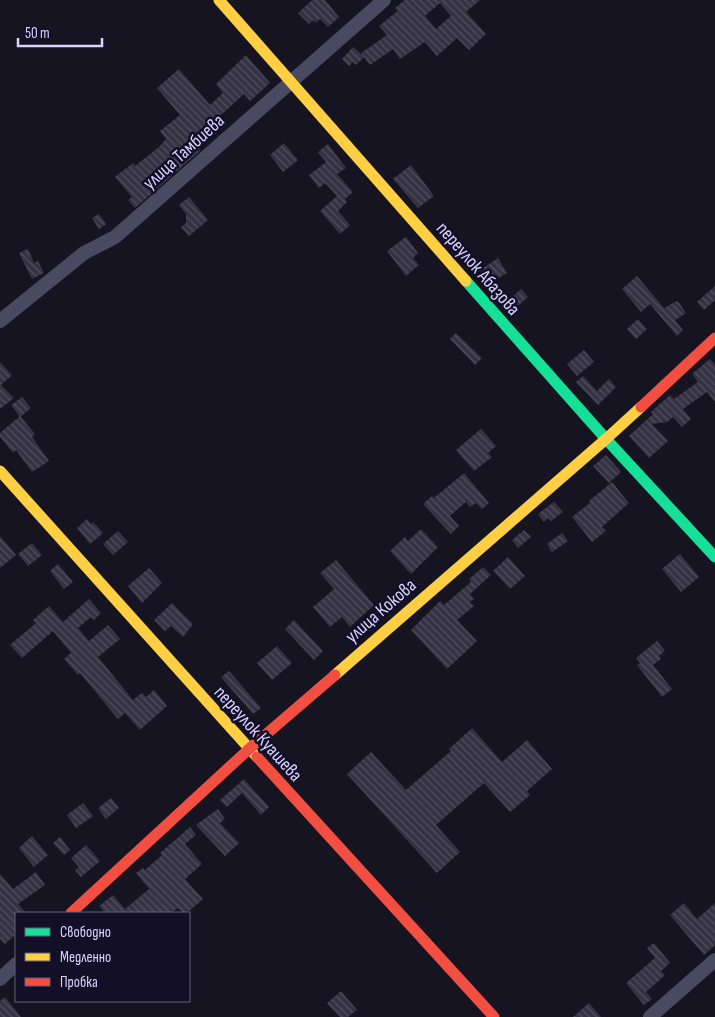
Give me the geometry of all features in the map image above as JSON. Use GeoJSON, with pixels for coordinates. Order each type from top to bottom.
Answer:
{"type":"FeatureCollection","features":[{"type":"Feature","properties":{"kind":"street","name":"переулок Абазова"},"geometry":{"type":"LineString","coordinates":[[219,0],[606,439],[715,557]]}},
{"type":"Feature","properties":{"kind":"street","name":"улица Тамбиева"},"geometry":{"type":"LineString","coordinates":[[0,321],[84,253],[115,237],[384,0]]}},
{"type":"Feature","properties":{"kind":"street","name":"улица Кокова"},"geometry":{"type":"LineString","coordinates":[[72,912],[249,749],[606,439],[715,338]]}},
{"type":"Feature","properties":{"kind":"street","name":"переулок Куашева"},"geometry":{"type":"LineString","coordinates":[[0,471],[249,749],[494,1017]]}},
{"type":"Feature","properties":{"kind":"street"},"geometry":{"type":"LineString","coordinates":[[650,1017],[715,960]]}},
{"type":"Feature","properties":{"kind":"street"},"geometry":{"type":"LineString","coordinates":[[0,979],[15,965]]}},
{"type":"Feature","properties":{"kind":"building"},"geometry":{"type":"Polygon","coordinates":[[[312,0],[325,0],[339,17],[328,27],[320,19],[316,23],[314,20],[309,24],[298,13],[312,0]]]}},
{"type":"Feature","properties":{"kind":"building"},"geometry":{"type":"Polygon","coordinates":[[[405,0],[480,0],[466,12],[486,34],[469,50],[457,38],[437,56],[425,42],[400,59],[393,49],[370,65],[361,53],[387,35],[379,26],[398,11],[395,8],[405,0]],[[440,3],[425,16],[436,29],[451,16],[440,3]]]}},
{"type":"Feature","properties":{"kind":"building"},"geometry":{"type":"Polygon","coordinates":[[[353,47],[364,57],[356,65],[353,62],[349,66],[342,59],[353,47]]]}},
{"type":"Feature","properties":{"kind":"building"},"geometry":{"type":"Polygon","coordinates":[[[246,55],[270,83],[250,101],[244,94],[220,116],[227,124],[199,148],[201,150],[135,208],[128,200],[132,197],[115,177],[133,163],[135,166],[159,147],[166,139],[160,131],[180,115],[157,88],[179,69],[210,105],[223,93],[216,84],[246,55]]]}},
{"type":"Feature","properties":{"kind":"building"},"geometry":{"type":"Polygon","coordinates":[[[284,143],[298,160],[283,172],[270,155],[284,143]]]}},
{"type":"Feature","properties":{"kind":"building"},"geometry":{"type":"Polygon","coordinates":[[[328,144],[346,168],[337,174],[353,192],[345,199],[347,202],[338,211],[350,225],[340,234],[320,211],[337,196],[325,183],[319,188],[309,175],[326,162],[318,152],[328,144]]]}},
{"type":"Feature","properties":{"kind":"building"},"geometry":{"type":"Polygon","coordinates":[[[411,165],[434,196],[418,208],[393,179],[411,165]]]}},
{"type":"Feature","properties":{"kind":"building"},"geometry":{"type":"Polygon","coordinates":[[[189,197],[208,220],[189,236],[181,227],[186,223],[186,214],[179,205],[189,197]]]}},
{"type":"Feature","properties":{"kind":"building"},"geometry":{"type":"Polygon","coordinates":[[[99,214],[106,224],[99,229],[92,218],[99,214]]]}},
{"type":"Feature","properties":{"kind":"building"},"geometry":{"type":"Polygon","coordinates":[[[406,237],[418,253],[413,258],[419,265],[406,276],[387,251],[406,237]]]}},
{"type":"Feature","properties":{"kind":"building"},"geometry":{"type":"Polygon","coordinates":[[[28,249],[34,263],[38,261],[44,273],[32,279],[19,253],[28,249]]]}},
{"type":"Feature","properties":{"kind":"building"},"geometry":{"type":"Polygon","coordinates":[[[498,258],[507,273],[489,284],[480,270],[498,258]]]}},
{"type":"Feature","properties":{"kind":"building"},"geometry":{"type":"Polygon","coordinates":[[[637,276],[664,308],[677,301],[686,313],[675,320],[683,330],[677,336],[650,304],[641,312],[622,289],[637,276]]]}},
{"type":"Feature","properties":{"kind":"building"},"geometry":{"type":"Polygon","coordinates":[[[715,286],[715,300],[704,310],[697,302],[715,286]]]}},
{"type":"Feature","properties":{"kind":"building"},"geometry":{"type":"Polygon","coordinates":[[[521,289],[528,297],[510,313],[503,305],[521,289]]]}},
{"type":"Feature","properties":{"kind":"building"},"geometry":{"type":"Polygon","coordinates":[[[638,319],[647,329],[636,339],[627,329],[638,319]]]}},
{"type":"Feature","properties":{"kind":"building"},"geometry":{"type":"Polygon","coordinates":[[[456,333],[482,358],[475,365],[450,339],[456,333]]]}},
{"type":"Feature","properties":{"kind":"building"},"geometry":{"type":"Polygon","coordinates":[[[584,350],[594,362],[577,376],[567,364],[584,350]]]}},
{"type":"Feature","properties":{"kind":"building"},"geometry":{"type":"Polygon","coordinates":[[[710,359],[715,365],[715,402],[707,392],[683,409],[691,419],[682,427],[673,417],[667,422],[652,424],[668,441],[649,458],[629,436],[670,395],[674,399],[698,382],[692,374],[710,359]]]}},
{"type":"Feature","properties":{"kind":"building"},"geometry":{"type":"Polygon","coordinates":[[[0,362],[12,375],[1,385],[14,398],[0,409],[0,362]]]}},
{"type":"Feature","properties":{"kind":"building"},"geometry":{"type":"Polygon","coordinates":[[[583,376],[597,391],[609,379],[616,387],[598,405],[576,382],[583,376]]]}},
{"type":"Feature","properties":{"kind":"building"},"geometry":{"type":"Polygon","coordinates":[[[22,397],[31,408],[20,417],[11,405],[22,397]]]}},
{"type":"Feature","properties":{"kind":"building"},"geometry":{"type":"Polygon","coordinates":[[[20,416],[35,434],[32,437],[49,461],[32,472],[16,450],[13,453],[0,437],[0,433],[20,416]]]}},
{"type":"Feature","properties":{"kind":"building"},"geometry":{"type":"Polygon","coordinates":[[[481,429],[496,446],[488,453],[492,457],[474,471],[456,450],[481,429]]]}},
{"type":"Feature","properties":{"kind":"building"},"geometry":{"type":"Polygon","coordinates":[[[606,455],[621,472],[609,483],[593,466],[606,455]]]}},
{"type":"Feature","properties":{"kind":"building"},"geometry":{"type":"Polygon","coordinates":[[[464,473],[489,503],[482,509],[476,503],[470,507],[466,502],[450,516],[459,526],[451,534],[423,504],[432,496],[434,498],[464,473]]]}},
{"type":"Feature","properties":{"kind":"building"},"geometry":{"type":"Polygon","coordinates":[[[612,482],[629,503],[602,527],[606,531],[592,542],[572,517],[612,482]]]}},
{"type":"Feature","properties":{"kind":"building"},"geometry":{"type":"Polygon","coordinates":[[[554,502],[563,512],[551,521],[548,518],[544,522],[538,514],[554,502]]]}},
{"type":"Feature","properties":{"kind":"building"},"geometry":{"type":"Polygon","coordinates":[[[87,519],[91,524],[93,522],[103,533],[90,544],[77,528],[87,519]]]}},
{"type":"Feature","properties":{"kind":"building"},"geometry":{"type":"Polygon","coordinates":[[[421,529],[438,547],[411,574],[390,551],[405,537],[408,541],[421,529]]]}},
{"type":"Feature","properties":{"kind":"building"},"geometry":{"type":"Polygon","coordinates":[[[524,530],[531,537],[518,548],[512,540],[524,530]]]}},
{"type":"Feature","properties":{"kind":"building"},"geometry":{"type":"Polygon","coordinates":[[[118,531],[128,542],[113,555],[103,544],[118,531]]]}},
{"type":"Feature","properties":{"kind":"building"},"geometry":{"type":"Polygon","coordinates":[[[562,533],[568,541],[552,552],[547,544],[562,533]]]}},
{"type":"Feature","properties":{"kind":"building"},"geometry":{"type":"Polygon","coordinates":[[[0,536],[16,555],[0,568],[0,536]]]}},
{"type":"Feature","properties":{"kind":"building"},"geometry":{"type":"Polygon","coordinates":[[[32,543],[42,555],[28,566],[18,554],[32,543]]]}},
{"type":"Feature","properties":{"kind":"building"},"geometry":{"type":"Polygon","coordinates":[[[680,554],[699,577],[681,592],[662,569],[680,554]]]}},
{"type":"Feature","properties":{"kind":"building"},"geometry":{"type":"Polygon","coordinates":[[[508,557],[525,576],[510,589],[493,571],[508,557]]]}},
{"type":"Feature","properties":{"kind":"building"},"geometry":{"type":"Polygon","coordinates":[[[336,560],[374,605],[350,627],[342,617],[330,627],[313,607],[334,589],[320,573],[336,560]]]}},
{"type":"Feature","properties":{"kind":"building"},"geometry":{"type":"Polygon","coordinates":[[[58,564],[73,582],[64,589],[50,571],[58,564]]]}},
{"type":"Feature","properties":{"kind":"building"},"geometry":{"type":"Polygon","coordinates":[[[483,567],[491,575],[470,594],[474,599],[470,602],[474,606],[457,620],[477,641],[447,669],[411,630],[440,601],[444,605],[471,582],[469,579],[483,567]]]}},
{"type":"Feature","properties":{"kind":"building"},"geometry":{"type":"Polygon","coordinates":[[[149,568],[162,583],[142,603],[128,586],[149,568]]]}},
{"type":"Feature","properties":{"kind":"building"},"geometry":{"type":"Polygon","coordinates":[[[89,599],[101,613],[94,620],[91,617],[78,628],[89,641],[108,625],[120,639],[98,657],[133,700],[142,693],[146,697],[154,690],[167,706],[140,730],[125,713],[118,719],[80,673],[78,675],[64,659],[71,653],[53,631],[22,658],[10,645],[36,623],[33,620],[49,606],[63,622],[89,599]]]}},
{"type":"Feature","properties":{"kind":"building"},"geometry":{"type":"Polygon","coordinates":[[[172,603],[193,624],[183,637],[171,626],[165,631],[154,620],[172,603]]]}},
{"type":"Feature","properties":{"kind":"building"},"geometry":{"type":"Polygon","coordinates":[[[294,620],[323,651],[314,660],[285,629],[294,620]]]}},
{"type":"Feature","properties":{"kind":"building"},"geometry":{"type":"Polygon","coordinates":[[[657,641],[665,651],[659,656],[661,659],[653,665],[672,689],[662,697],[637,665],[640,663],[636,658],[657,641]]]}},
{"type":"Feature","properties":{"kind":"building"},"geometry":{"type":"Polygon","coordinates":[[[277,646],[292,663],[272,680],[257,663],[277,646]]]}},
{"type":"Feature","properties":{"kind":"building"},"geometry":{"type":"Polygon","coordinates":[[[229,671],[261,708],[253,714],[221,677],[229,671]]]}},
{"type":"Feature","properties":{"kind":"building"},"geometry":{"type":"Polygon","coordinates":[[[472,728],[502,762],[527,740],[552,769],[527,791],[530,795],[510,812],[484,783],[436,825],[460,852],[437,873],[347,774],[371,752],[406,790],[451,751],[449,749],[472,728]]]}},
{"type":"Feature","properties":{"kind":"building"},"geometry":{"type":"Polygon","coordinates":[[[244,779],[269,807],[261,815],[242,793],[227,807],[220,800],[244,779]]]}},
{"type":"Feature","properties":{"kind":"building"},"geometry":{"type":"Polygon","coordinates":[[[111,798],[119,808],[106,819],[98,808],[111,798]]]}},
{"type":"Feature","properties":{"kind":"building"},"geometry":{"type":"Polygon","coordinates":[[[83,803],[93,816],[76,828],[67,815],[83,803]]]}},
{"type":"Feature","properties":{"kind":"building"},"geometry":{"type":"Polygon","coordinates":[[[218,809],[225,819],[220,823],[239,843],[225,856],[196,825],[218,809]]]}},
{"type":"Feature","properties":{"kind":"building"},"geometry":{"type":"Polygon","coordinates":[[[190,827],[196,835],[185,844],[202,864],[185,879],[203,899],[188,912],[182,912],[178,908],[172,912],[104,912],[99,906],[113,895],[125,909],[149,889],[136,873],[143,868],[145,870],[162,855],[160,853],[190,827]]]}},
{"type":"Feature","properties":{"kind":"building"},"geometry":{"type":"Polygon","coordinates":[[[32,836],[48,855],[34,867],[19,848],[32,836]]]}},
{"type":"Feature","properties":{"kind":"building"},"geometry":{"type":"Polygon","coordinates":[[[60,837],[70,850],[64,855],[53,843],[60,837]]]}},
{"type":"Feature","properties":{"kind":"building"},"geometry":{"type":"Polygon","coordinates":[[[86,845],[100,861],[81,877],[75,870],[79,867],[71,858],[86,845]]]}},
{"type":"Feature","properties":{"kind":"building"},"geometry":{"type":"Polygon","coordinates":[[[36,872],[45,885],[18,904],[25,912],[15,912],[15,935],[5,944],[0,939],[0,874],[13,889],[36,872]]]}},
{"type":"Feature","properties":{"kind":"building"},"geometry":{"type":"Polygon","coordinates":[[[684,903],[697,919],[715,903],[715,945],[704,955],[670,915],[684,903]]]}},
{"type":"Feature","properties":{"kind":"building"},"geometry":{"type":"Polygon","coordinates":[[[654,943],[670,963],[661,971],[665,975],[646,992],[652,999],[644,1005],[626,983],[655,958],[647,948],[654,943]]]}},
{"type":"Feature","properties":{"kind":"building"},"geometry":{"type":"Polygon","coordinates":[[[341,991],[357,1010],[348,1017],[340,1017],[327,1003],[341,991]]]}},
{"type":"Feature","properties":{"kind":"building"},"geometry":{"type":"Polygon","coordinates":[[[5,997],[21,1017],[0,1017],[0,1001],[5,997]]]}},
{"type":"Feature","properties":{"kind":"building"},"geometry":{"type":"Polygon","coordinates":[[[589,1003],[601,1017],[573,1017],[589,1003]]]}},
{"type":"Feature","properties":{"kind":"traffic: fast"},"geometry":{"type":"LineString","coordinates":[[466,281],[606,439],[715,557]]}},
{"type":"Feature","properties":{"kind":"traffic: slow"},"geometry":{"type":"LineString","coordinates":[[219,0],[466,281]]}},
{"type":"Feature","properties":{"kind":"traffic: slow"},"geometry":{"type":"LineString","coordinates":[[335,675],[641,407]]}},
{"type":"Feature","properties":{"kind":"traffic: slow"},"geometry":{"type":"LineString","coordinates":[[0,471],[257,757]]}},
{"type":"Feature","properties":{"kind":"traffic: jam"},"geometry":{"type":"LineString","coordinates":[[641,407],[715,338]]}},
{"type":"Feature","properties":{"kind":"traffic: jam"},"geometry":{"type":"LineString","coordinates":[[72,912],[249,749],[335,675]]}},
{"type":"Feature","properties":{"kind":"traffic: jam"},"geometry":{"type":"LineString","coordinates":[[257,757],[494,1017]]}}]}
